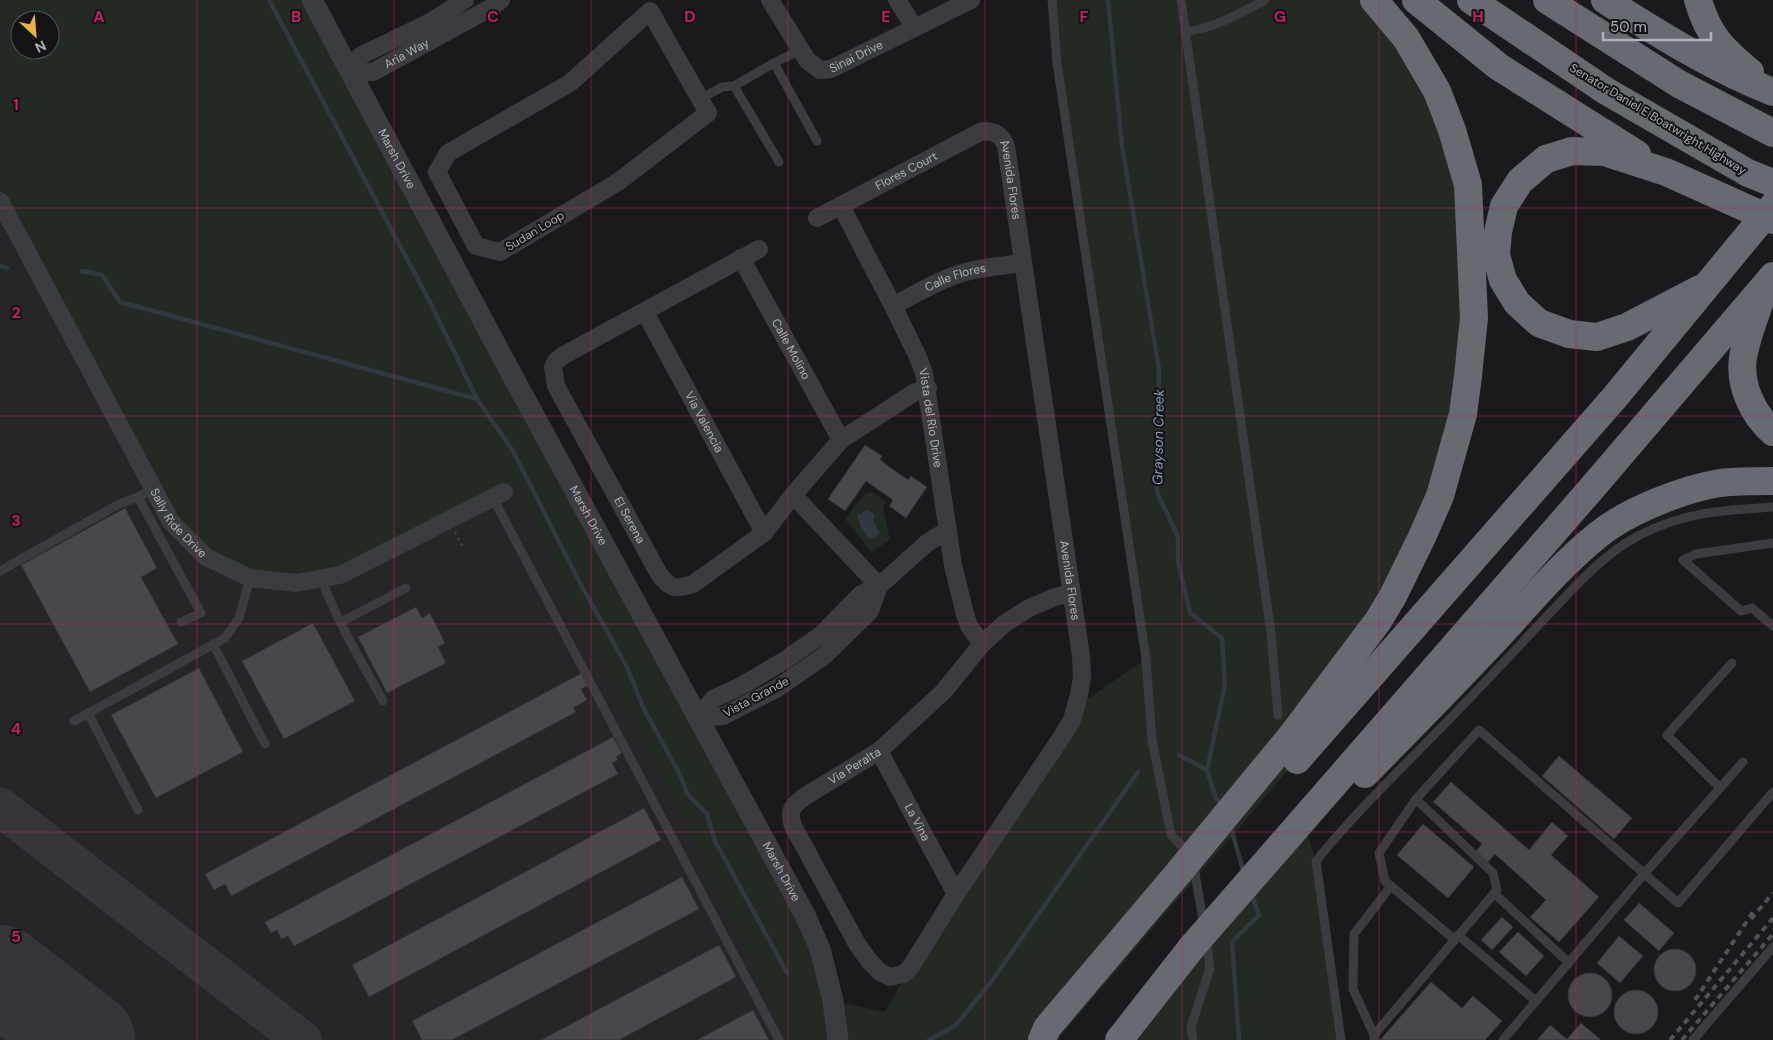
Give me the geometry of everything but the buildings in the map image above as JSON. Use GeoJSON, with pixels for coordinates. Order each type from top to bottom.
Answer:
{"type":"FeatureCollection","features":[{"type":"Feature","properties":{"kind":"highway"},"geometry":{"type":"LineString","coordinates":[[1057,1040],[1182,882],[1289,736],[1378,621],[1393,596],[1440,496],[1462,414],[1474,318],[1468,185],[1452,130],[1437,91],[1406,38],[1374,0]]}},
{"type":"Feature","properties":{"kind":"highway"},"geometry":{"type":"LineString","coordinates":[[1416,0],[1500,67],[1666,172]]}},
{"type":"Feature","properties":{"kind":"highway","name":"Senator Daniel E Boatwright Highway"},"geometry":{"type":"LineString","coordinates":[[1471,0],[1606,91],[1748,173],[1773,183]]}},
{"type":"Feature","properties":{"kind":"highway"},"geometry":{"type":"LineString","coordinates":[[1547,0],[1679,84],[1773,133]]}},
{"type":"Feature","properties":{"kind":"highway"},"geometry":{"type":"LineString","coordinates":[[1605,0],[1662,36],[1737,77],[1773,90]]}},
{"type":"Feature","properties":{"kind":"highway"},"geometry":{"type":"LineString","coordinates":[[1698,0],[1709,32],[1726,52],[1773,90]]}},
{"type":"Feature","properties":{"kind":"highway"},"geometry":{"type":"LineString","coordinates":[[1289,736],[1615,397],[1767,217],[1666,172],[1604,152],[1572,150],[1546,159],[1520,181],[1504,206],[1498,232],[1496,255],[1503,280],[1517,303],[1539,323],[1569,334],[1597,337],[1627,326],[1708,286]]}},
{"type":"Feature","properties":{"kind":"highway"},"geometry":{"type":"LineString","coordinates":[[1769,281],[1743,359],[1744,383],[1752,406],[1766,426],[1773,432]]}},
{"type":"Feature","properties":{"kind":"highway"},"geometry":{"type":"LineString","coordinates":[[1119,1040],[1192,947],[1282,844],[1306,822],[1769,281]]}},
{"type":"Feature","properties":{"kind":"highway"},"geometry":{"type":"LineString","coordinates":[[1306,822],[1321,818],[1328,812],[1466,671],[1572,558],[1600,533],[1662,499],[1694,489],[1721,483],[1773,481]]}},
{"type":"Feature","properties":{"kind":"highway"},"geometry":{"type":"LineString","coordinates":[[1042,1040],[1047,1028],[1182,882]]}},
{"type":"Feature","properties":{"kind":"street","name":"Marsh Drive"},"geometry":{"type":"LineString","coordinates":[[312,0],[504,360],[805,914],[820,949],[833,1001],[838,1040]]}},
{"type":"Feature","properties":{"kind":"street","name":"Aria Way"},"geometry":{"type":"LineString","coordinates":[[465,0],[432,21],[360,56],[351,72],[373,72],[494,6],[501,0]]}},
{"type":"Feature","properties":{"kind":"street","name":"Sinai Drive"},"geometry":{"type":"LineString","coordinates":[[770,0],[807,60],[820,70],[831,70],[963,2]]}},
{"type":"Feature","properties":{"kind":"street"},"geometry":{"type":"LineString","coordinates":[[897,0],[915,28]]}},
{"type":"Feature","properties":{"kind":"street","name":"Sudan Loop"},"geometry":{"type":"LineString","coordinates":[[646,5],[700,99],[708,113],[618,182],[500,252],[476,246],[437,172],[448,153],[570,83],[646,5]]}},
{"type":"Feature","properties":{"kind":"street","name":"Flores Court"},"geometry":{"type":"LineString","coordinates":[[817,218],[982,131],[993,131],[998,134]]}},
{"type":"Feature","properties":{"kind":"street","name":"Avenida Flores"},"geometry":{"type":"LineString","coordinates":[[896,977],[910,968],[956,894],[1072,720],[1082,677],[1072,593],[1006,146],[998,134]]}},
{"type":"Feature","properties":{"kind":"street","name":"Sally Ride Drive"},"geometry":{"type":"LineString","coordinates":[[0,201],[146,493],[170,522],[206,557],[250,578],[296,583],[340,575],[498,495]]}},
{"type":"Feature","properties":{"kind":"street","name":"Vista del Rio Drive"},"geometry":{"type":"LineString","coordinates":[[841,206],[918,357],[928,388],[953,565],[965,614],[970,626],[982,644]]}},
{"type":"Feature","properties":{"kind":"street","name":"El Serena"},"geometry":{"type":"LineString","coordinates":[[759,248],[564,355],[556,361],[553,367],[556,386],[666,584],[673,588],[682,588],[693,584],[764,533],[793,495],[841,440],[915,392],[928,388]]}},
{"type":"Feature","properties":{"kind":"street","name":"Calle Molino"},"geometry":{"type":"LineString","coordinates":[[741,258],[841,440]]}},
{"type":"Feature","properties":{"kind":"street","name":"Calle Flores"},"geometry":{"type":"LineString","coordinates":[[893,306],[954,275],[985,268],[1022,263]]}},
{"type":"Feature","properties":{"kind":"street","name":"Via Valencia"},"geometry":{"type":"LineString","coordinates":[[645,312],[764,533]]}},
{"type":"Feature","properties":{"kind":"street"},"geometry":{"type":"LineString","coordinates":[[793,495],[880,586]]}},
{"type":"Feature","properties":{"kind":"street","name":"Vista Grande"},"geometry":{"type":"LineString","coordinates":[[698,718],[723,716],[776,689],[824,656],[870,611],[880,586],[927,543],[948,530]]}},
{"type":"Feature","properties":{"kind":"street","name":"Via Peralta"},"geometry":{"type":"LineString","coordinates":[[896,977],[890,977],[880,972],[857,944],[793,826],[790,818],[792,809],[796,803],[879,751],[944,691],[982,644],[1004,624],[1029,608],[1072,593]]}},
{"type":"Feature","properties":{"kind":"street","name":"La Vina"},"geometry":{"type":"LineString","coordinates":[[879,751],[956,894]]}},
{"type":"Feature","properties":{"kind":"lane"},"geometry":{"type":"LineString","coordinates":[[1052,0],[1057,62],[1146,659],[1152,740],[1171,835],[1192,856],[1210,968],[1191,1027],[1193,1040]]}},
{"type":"Feature","properties":{"kind":"lane"},"geometry":{"type":"LineString","coordinates":[[1181,0],[1218,249],[1271,632],[1289,736]]}},
{"type":"Feature","properties":{"kind":"lane"},"geometry":{"type":"LineString","coordinates":[[1185,32],[1205,29],[1265,0]]}},
{"type":"Feature","properties":{"kind":"lane"},"geometry":{"type":"LineString","coordinates":[[700,99],[722,87],[734,86],[800,50]]}},
{"type":"Feature","properties":{"kind":"lane"},"geometry":{"type":"LineString","coordinates":[[774,63],[817,141]]}},
{"type":"Feature","properties":{"kind":"lane"},"geometry":{"type":"LineString","coordinates":[[734,86],[779,162]]}},
{"type":"Feature","properties":{"kind":"lane"},"geometry":{"type":"LineString","coordinates":[[0,571],[119,504],[146,493],[201,613],[182,622]]}},
{"type":"Feature","properties":{"kind":"lane"},"geometry":{"type":"LineString","coordinates":[[498,495],[779,1040]]}},
{"type":"Feature","properties":{"kind":"lane"},"geometry":{"type":"LineString","coordinates":[[1340,1040],[1316,861],[1339,833],[1582,579],[1608,556],[1636,537],[1668,522],[1700,513],[1773,507]]}},
{"type":"Feature","properties":{"kind":"lane"},"geometry":{"type":"LineString","coordinates":[[1773,543],[1696,554],[1683,560],[1741,612],[1752,608],[1773,626]]}},
{"type":"Feature","properties":{"kind":"lane"},"geometry":{"type":"LineString","coordinates":[[74,721],[225,638],[239,618],[250,578]]}},
{"type":"Feature","properties":{"kind":"lane"},"geometry":{"type":"LineString","coordinates":[[321,578],[327,595],[383,701]]}},
{"type":"Feature","properties":{"kind":"lane"},"geometry":{"type":"LineString","coordinates":[[341,622],[406,588]]}},
{"type":"Feature","properties":{"kind":"lane"},"geometry":{"type":"LineString","coordinates":[[213,644],[265,744]]}},
{"type":"Feature","properties":{"kind":"lane"},"geometry":{"type":"LineString","coordinates":[[1720,788],[1666,735],[1732,663]]}},
{"type":"Feature","properties":{"kind":"lane"},"geometry":{"type":"LineString","coordinates":[[88,713],[138,810]]}},
{"type":"Feature","properties":{"kind":"lane"},"geometry":{"type":"LineString","coordinates":[[1536,1001],[1384,881],[1378,853],[1416,798],[1478,730],[1678,903],[1773,792]]}},
{"type":"Feature","properties":{"kind":"lane"},"geometry":{"type":"LineString","coordinates":[[1503,1040],[1644,874],[1743,762]]}},
{"type":"Feature","properties":{"kind":"lane"},"geometry":{"type":"LineString","coordinates":[[1391,886],[1354,934],[1353,989],[1374,1037],[1497,890],[1493,873],[1416,798]]}},
{"type":"Feature","properties":{"kind":"lane"},"geometry":{"type":"LineString","coordinates":[[1494,893],[1568,963]]}},
{"type":"Feature","properties":{"kind":"lane"},"geometry":{"type":"LineString","coordinates":[[1693,1040],[1773,947]]}},
{"type":"Feature","properties":{"kind":"shaded area"},"geometry":{"type":"Polygon","coordinates":[[[0,0],[311,0],[805,915],[833,1001],[885,1012],[910,968],[1076,707],[1146,659],[1052,0],[1374,0],[1452,130],[1474,318],[1440,496],[1297,760],[1057,1040],[789,1040],[668,789],[574,606],[517,479],[504,492],[340,575],[250,578],[171,522],[0,201],[0,0]]]}},
{"type":"Feature","properties":{"kind":"shaded area"},"geometry":{"type":"Polygon","coordinates":[[[0,201],[517,479],[838,1040],[0,1040],[0,201]]]}},
{"type":"Feature","properties":{"kind":"shaded area"},"geometry":{"type":"Polygon","coordinates":[[[872,492],[886,501],[883,508],[890,540],[871,552],[845,519],[865,494],[872,492]]]}},
{"type":"Feature","properties":{"kind":"shaded area"},"geometry":{"type":"Polygon","coordinates":[[[867,510],[875,515],[873,520],[880,534],[870,539],[861,528],[857,515],[867,510]]]}},
{"type":"Feature","properties":{"kind":"shaded area"},"geometry":{"type":"Polygon","coordinates":[[[1303,820],[1316,861],[1341,1040],[1116,1040],[1303,820]]]}},
{"type":"Feature","properties":{"kind":"waterway"},"geometry":{"type":"LineString","coordinates":[[269,0],[431,304],[477,399],[513,451],[580,583],[627,667],[643,707],[679,773],[688,795],[707,814],[715,841],[787,973]]}},
{"type":"Feature","properties":{"kind":"waterway","name":"Grayson Creek"},"geometry":{"type":"LineString","coordinates":[[1108,0],[1122,146],[1159,369],[1157,492],[1178,537],[1178,562],[1190,613],[1222,638],[1225,685],[1207,770],[1216,799],[1224,805]]}},
{"type":"Feature","properties":{"kind":"waterway"},"geometry":{"type":"LineString","coordinates":[[0,266],[7,268]]}},
{"type":"Feature","properties":{"kind":"waterway"},"geometry":{"type":"LineString","coordinates":[[82,271],[102,275],[120,302],[477,399]]}},
{"type":"Feature","properties":{"kind":"waterway"},"geometry":{"type":"LineString","coordinates":[[1179,755],[1207,770]]}},
{"type":"Feature","properties":{"kind":"waterway"},"geometry":{"type":"LineString","coordinates":[[929,1040],[956,1025],[991,982],[1138,772]]}},
{"type":"Feature","properties":{"kind":"waterway","name":"Grayson Creek"},"geometry":{"type":"LineString","coordinates":[[1230,824],[1244,874]]}},
{"type":"Feature","properties":{"kind":"waterway","name":"Grayson Creek"},"geometry":{"type":"LineString","coordinates":[[1239,1040],[1232,942],[1259,915],[1251,893]]}},
{"type":"Feature","properties":{"kind":"taxiway"},"geometry":{"type":"LineString","coordinates":[[0,807],[302,1040]]}},
{"type":"Feature","properties":{"kind":"runway"},"geometry":{"type":"LineString","coordinates":[[0,974],[86,1040]]}},
{"type":"Feature","properties":{"kind":"railway"},"geometry":{"type":"LineString","coordinates":[[1751,919],[1773,893]]}},
{"type":"Feature","properties":{"kind":"railway"},"geometry":{"type":"LineString","coordinates":[[1695,1000],[1753,912]]}},
{"type":"Feature","properties":{"kind":"railway"},"geometry":{"type":"LineString","coordinates":[[1670,1040],[1773,918]]}},
{"type":"Feature","properties":{"kind":"railway"},"geometry":{"type":"LineString","coordinates":[[1682,1040],[1773,934]]}}]}
